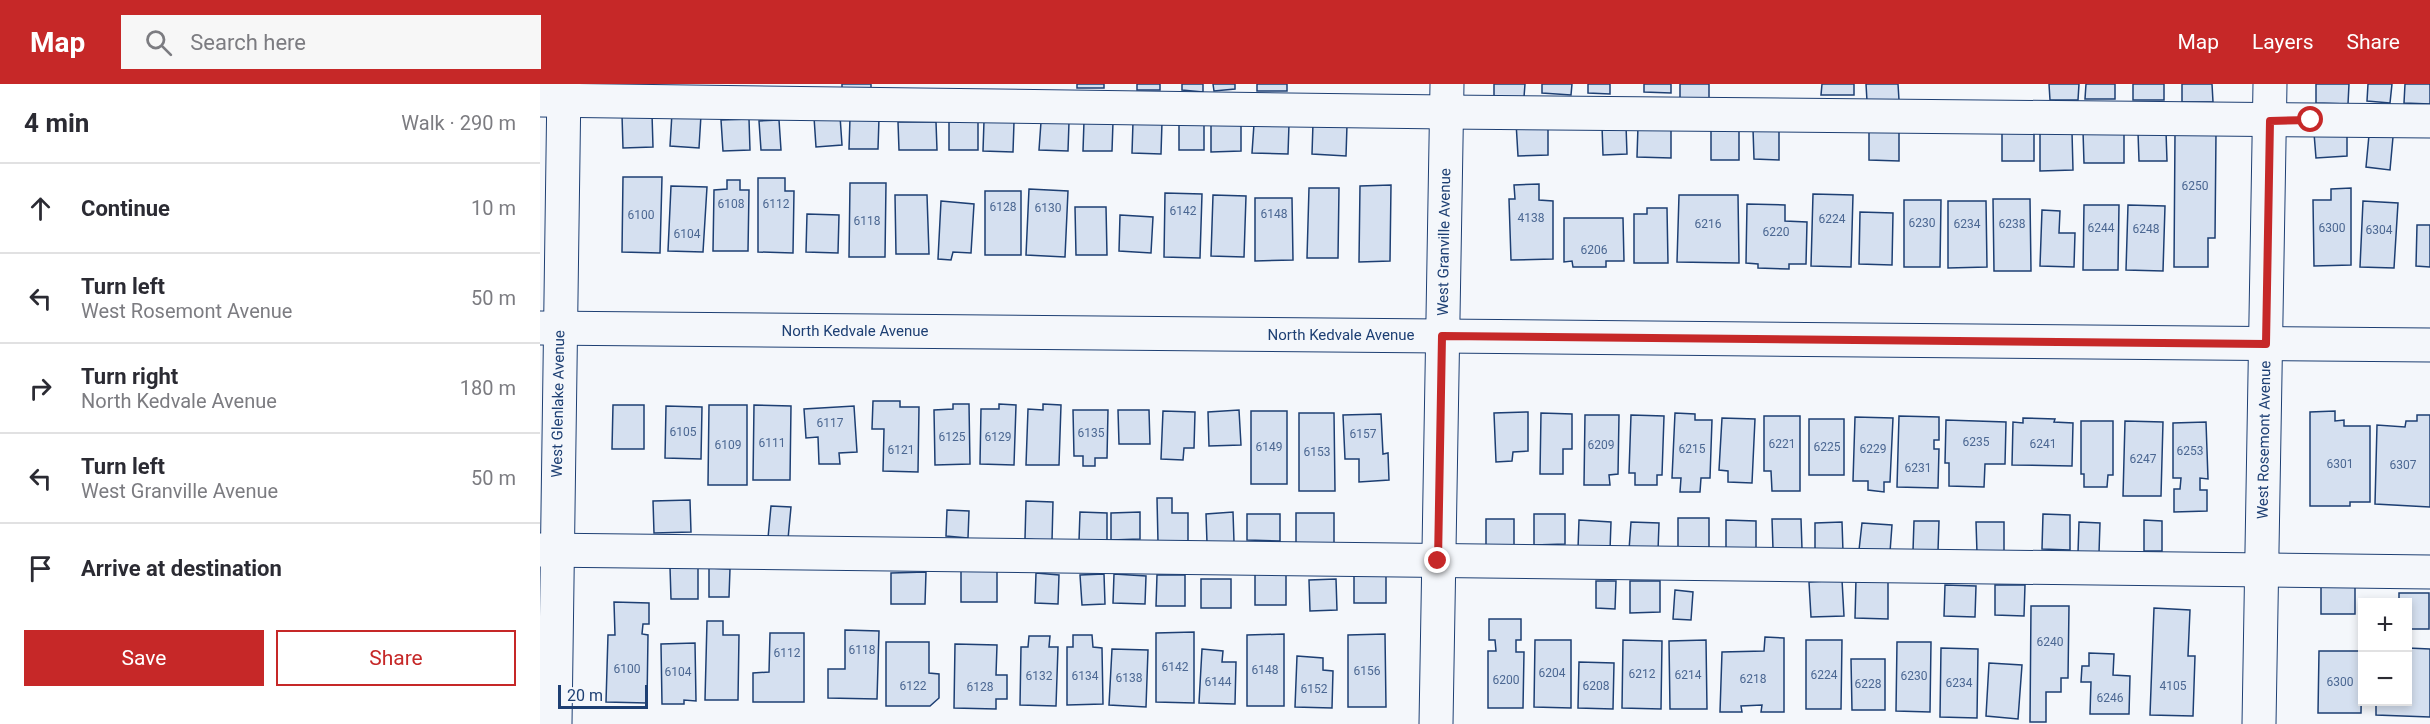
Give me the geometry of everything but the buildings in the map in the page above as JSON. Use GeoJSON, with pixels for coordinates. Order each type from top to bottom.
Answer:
{"type":"FeatureCollection","features":[{"type":"Feature","properties":{"kind":"street","name":"West Rosemont Avenue"},"geometry":{"type":"LineString","coordinates":[[2259,724],[2270,84]]}},
{"type":"Feature","properties":{"kind":"street"},"geometry":{"type":"LineString","coordinates":[[556,95],[1447,98],[2270,121],[2430,121]]}},
{"type":"Feature","properties":{"kind":"street","name":"West Glenlake Avenue"},"geometry":{"type":"LineString","coordinates":[[555,724],[549,550],[550,329],[556,95]]}},
{"type":"Feature","properties":{"kind":"street","name":"West Granville Avenue"},"geometry":{"type":"LineString","coordinates":[[1436,724],[1447,98]]}},
{"type":"Feature","properties":{"kind":"street","name":"North Kedvale Avenue"},"geometry":{"type":"LineString","coordinates":[[550,329],[2430,345]]}},
{"type":"Feature","properties":{"kind":"street"},"geometry":{"type":"LineString","coordinates":[[549,550],[2430,572]]}},
{"type":"Feature","properties":{"kind":"route"},"geometry":{"type":"LineString","coordinates":[[1438,561],[1442,336],[2266,344],[2270,121],[2311,120]]}}]}
